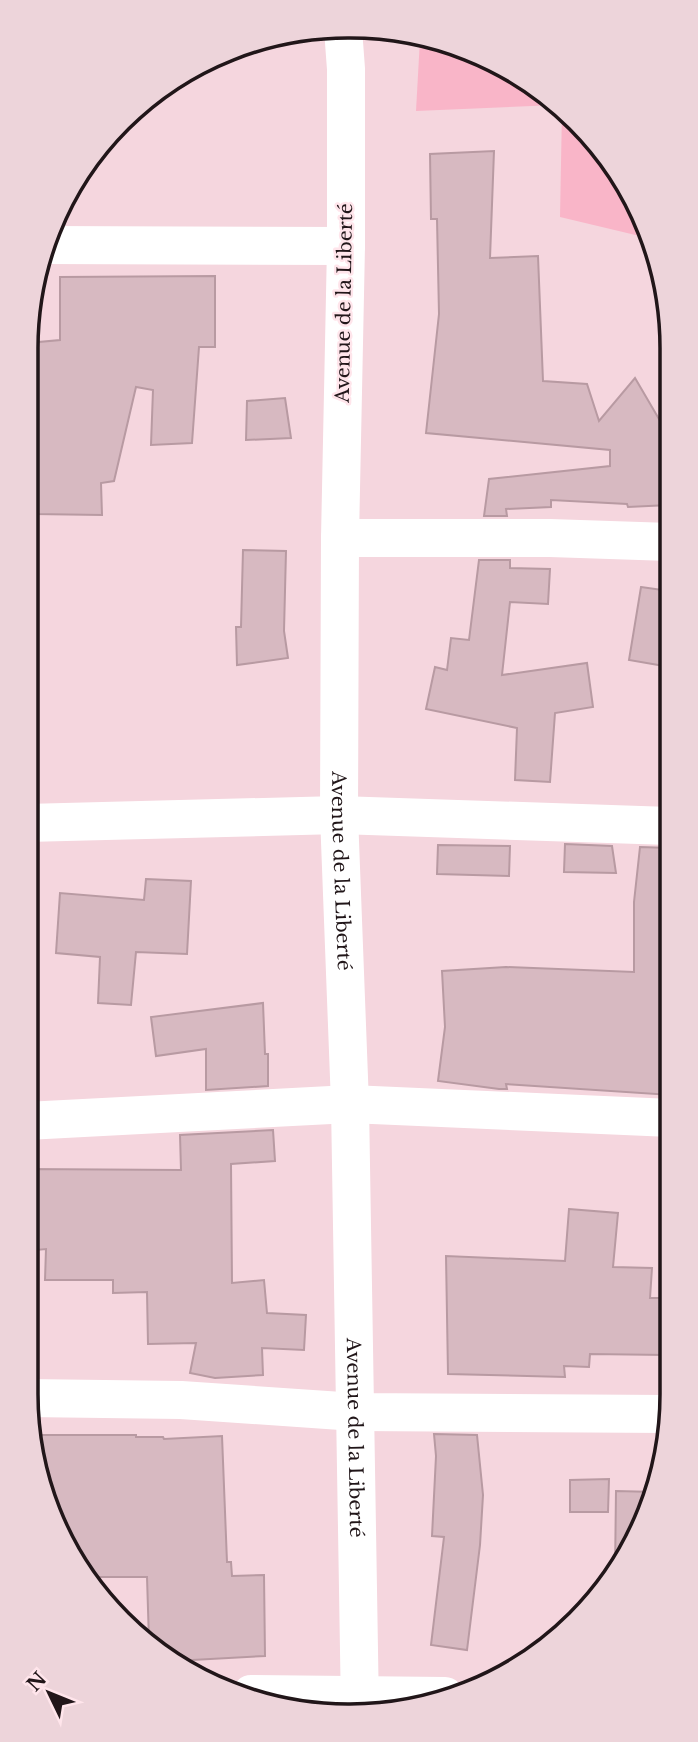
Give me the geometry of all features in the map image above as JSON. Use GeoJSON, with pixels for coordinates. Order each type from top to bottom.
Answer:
{"type":"FeatureCollection","features":[{"type":"Feature","properties":{"kind":"street","name":"Avenue de la Liberté"},"geometry":{"type":"LineString","coordinates":[[344,38],[346,246],[340,538],[339,815],[350,1104],[359,1703]]}},
{"type":"Feature","properties":{"kind":"street"},"geometry":{"type":"LineString","coordinates":[[56,245],[346,246]]}},
{"type":"Feature","properties":{"kind":"street"},"geometry":{"type":"LineString","coordinates":[[340,538],[550,538],[660,542]]}},
{"type":"Feature","properties":{"kind":"street"},"geometry":{"type":"LineString","coordinates":[[38,823],[339,815],[660,826]]}},
{"type":"Feature","properties":{"kind":"street"},"geometry":{"type":"LineString","coordinates":[[38,1120],[350,1104],[660,1118]]}},
{"type":"Feature","properties":{"kind":"street"},"geometry":{"type":"LineString","coordinates":[[38,1398],[181,1400],[356,1412],[659,1414]]}},
{"type":"Feature","properties":{"kind":"street"},"geometry":{"type":"LineString","coordinates":[[283,1697],[359,1703],[398,1700]]}},
{"type":"Feature","properties":{"kind":"shaded area"},"geometry":{"type":"Polygon","coordinates":[[[420,47],[468,62],[504,80],[541,106],[416,111],[420,47]]]}},
{"type":"Feature","properties":{"kind":"shaded area"},"geometry":{"type":"Polygon","coordinates":[[[562,123],[607,176],[638,236],[560,217],[562,123]]]}},
{"type":"Feature","properties":{"kind":"building"},"geometry":{"type":"Polygon","coordinates":[[[494,151],[490,258],[538,256],[543,381],[587,384],[599,421],[635,378],[660,421],[660,505],[628,507],[627,504],[551,500],[551,507],[506,509],[507,516],[484,516],[489,479],[610,466],[610,450],[426,433],[439,314],[437,219],[431,219],[430,154],[494,151]]]}},
{"type":"Feature","properties":{"kind":"building"},"geometry":{"type":"Polygon","coordinates":[[[215,276],[215,347],[199,347],[192,443],[151,445],[153,390],[136,387],[114,481],[101,483],[102,515],[38,514],[38,342],[60,340],[60,277],[215,276]]]}},
{"type":"Feature","properties":{"kind":"building"},"geometry":{"type":"Polygon","coordinates":[[[285,398],[291,438],[246,440],[247,401],[285,398]]]}},
{"type":"Feature","properties":{"kind":"building"},"geometry":{"type":"Polygon","coordinates":[[[243,550],[286,551],[284,631],[288,658],[237,665],[236,627],[241,627],[243,550]]]}},
{"type":"Feature","properties":{"kind":"building"},"geometry":{"type":"Polygon","coordinates":[[[479,560],[510,560],[510,568],[550,569],[548,604],[510,602],[502,675],[587,663],[593,707],[555,713],[550,782],[515,780],[517,728],[426,709],[435,667],[447,670],[451,638],[469,640],[479,560]]]}},
{"type":"Feature","properties":{"kind":"building"},"geometry":{"type":"Polygon","coordinates":[[[641,587],[660,590],[660,665],[629,660],[641,587]]]}},
{"type":"Feature","properties":{"kind":"building"},"geometry":{"type":"Polygon","coordinates":[[[565,844],[612,846],[616,873],[564,872],[565,844]]]}},
{"type":"Feature","properties":{"kind":"building"},"geometry":{"type":"Polygon","coordinates":[[[438,845],[510,846],[509,876],[437,874],[438,845]]]}},
{"type":"Feature","properties":{"kind":"building"},"geometry":{"type":"Polygon","coordinates":[[[640,847],[660,848],[660,1094],[506,1084],[507,1089],[499,1089],[438,1081],[445,1027],[442,971],[506,967],[634,972],[634,902],[640,847]]]}},
{"type":"Feature","properties":{"kind":"building"},"geometry":{"type":"Polygon","coordinates":[[[146,879],[191,881],[187,954],[136,952],[131,1005],[98,1003],[100,957],[56,953],[60,893],[144,900],[146,879]]]}},
{"type":"Feature","properties":{"kind":"building"},"geometry":{"type":"Polygon","coordinates":[[[263,1003],[268,1086],[206,1090],[206,1049],[156,1056],[151,1017],[263,1003]]]}},
{"type":"Feature","properties":{"kind":"building"},"geometry":{"type":"Polygon","coordinates":[[[273,1130],[275,1161],[231,1164],[232,1283],[264,1280],[267,1313],[306,1315],[304,1350],[262,1348],[263,1375],[215,1378],[190,1373],[196,1343],[148,1344],[147,1292],[113,1293],[113,1280],[45,1280],[46,1249],[38,1250],[38,1169],[181,1170],[180,1135],[273,1130]]]}},
{"type":"Feature","properties":{"kind":"building"},"geometry":{"type":"Polygon","coordinates":[[[569,1209],[618,1213],[613,1267],[652,1268],[650,1298],[660,1298],[660,1355],[590,1354],[589,1367],[564,1366],[565,1377],[448,1374],[446,1256],[565,1261],[569,1209]]]}},
{"type":"Feature","properties":{"kind":"building"},"geometry":{"type":"Polygon","coordinates":[[[434,1434],[477,1435],[483,1495],[480,1545],[467,1650],[431,1645],[444,1537],[432,1536],[436,1456],[434,1434]]]}},
{"type":"Feature","properties":{"kind":"building"},"geometry":{"type":"Polygon","coordinates":[[[41,1435],[136,1435],[164,1439],[222,1436],[227,1562],[231,1562],[232,1576],[264,1575],[265,1656],[191,1660],[176,1651],[149,1630],[147,1577],[99,1577],[91,1566],[62,1512],[49,1473],[41,1435]]]}},
{"type":"Feature","properties":{"kind":"building"},"geometry":{"type":"Polygon","coordinates":[[[609,1479],[608,1512],[570,1512],[570,1480],[609,1479]]]}},
{"type":"Feature","properties":{"kind":"building"},"geometry":{"type":"Polygon","coordinates":[[[616,1491],[643,1492],[636,1512],[615,1553],[616,1491]]]}}]}
